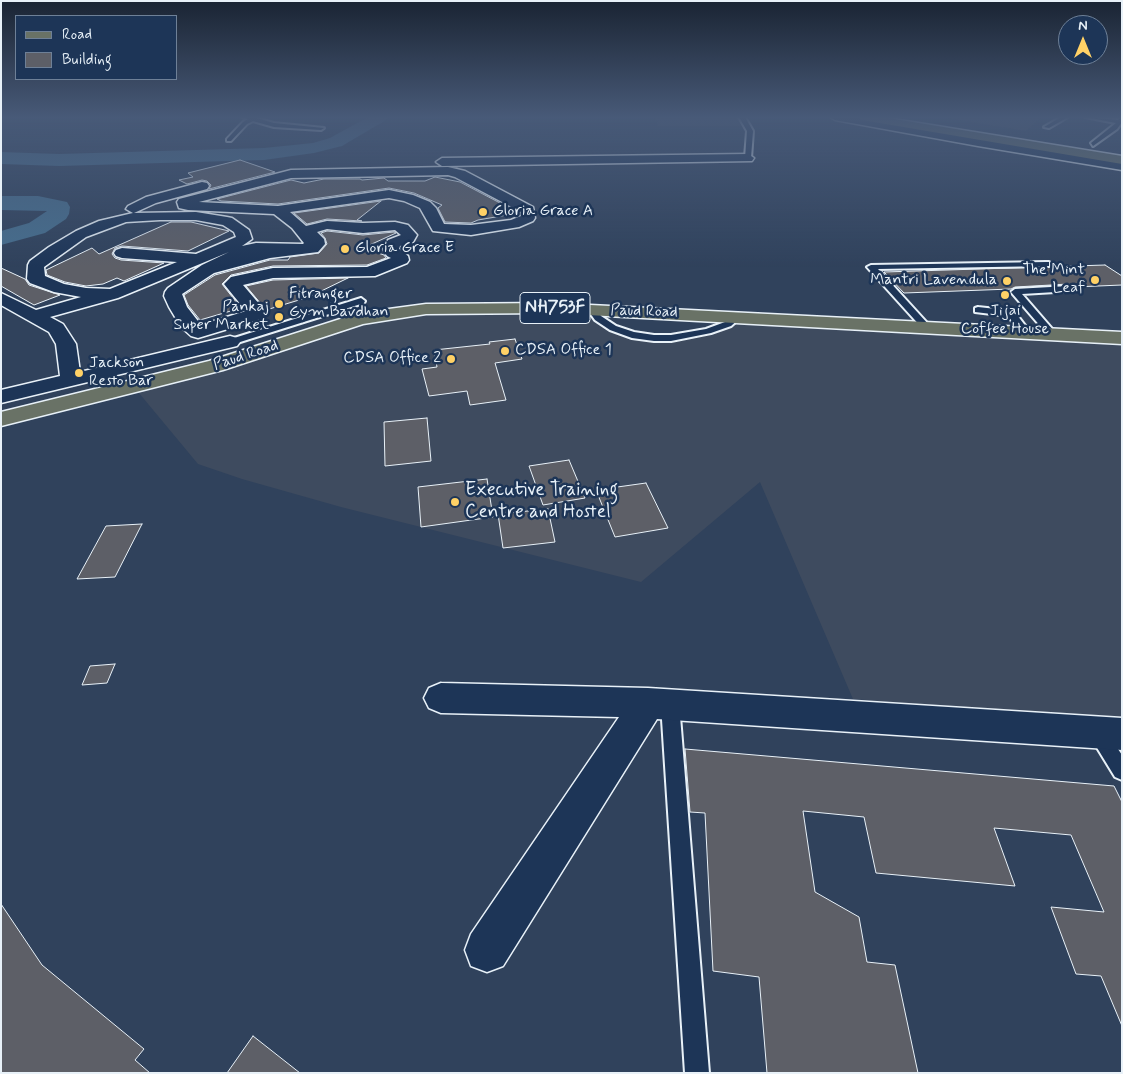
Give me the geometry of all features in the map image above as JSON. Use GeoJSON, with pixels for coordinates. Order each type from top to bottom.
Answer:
{"type":"FeatureCollection","features":[{"type":"Feature","properties":{"kind":"main road","name":"Paud Road"},"geometry":{"type":"LineString","coordinates":[[1,419],[188,373],[236,339],[390,313],[426,310],[486,308],[593,310],[1122,338]]}},
{"type":"Feature","properties":{"kind":"street"},"geometry":{"type":"LineString","coordinates":[[133,209],[151,200],[274,167]]}},
{"type":"Feature","properties":{"kind":"street"},"geometry":{"type":"LineString","coordinates":[[295,272],[338,279],[348,283],[359,281],[403,261],[403,256],[394,250],[398,244],[438,228],[471,230],[514,224],[528,218],[528,210],[460,174],[448,170],[286,175],[184,202],[184,205],[278,210],[373,195],[392,195],[417,201],[425,205],[429,208],[438,228]]}},
{"type":"Feature","properties":{"kind":"street"},"geometry":{"type":"LineString","coordinates":[[392,195],[408,171]]}},
{"type":"Feature","properties":{"kind":"street"},"geometry":{"type":"LineString","coordinates":[[304,190],[314,173]]}},
{"type":"Feature","properties":{"kind":"street"},"geometry":{"type":"LineString","coordinates":[[35,316],[112,294],[250,248],[302,249],[308,248],[313,244],[297,225],[278,210]]}},
{"type":"Feature","properties":{"kind":"street"},"geometry":{"type":"LineString","coordinates":[[112,294],[86,293],[60,288],[36,279],[36,265],[81,234],[104,224],[125,218],[196,216],[227,221],[241,230],[244,239],[203,264],[184,285],[174,292],[173,296],[188,322],[198,332],[212,328],[217,336],[236,339]]}},
{"type":"Feature","properties":{"kind":"street"},"geometry":{"type":"LineString","coordinates":[[122,254],[203,264],[269,253],[312,249],[317,244],[316,239],[307,232],[310,229],[327,225],[363,228],[395,226],[403,228],[409,235],[408,239],[394,244],[391,249],[393,253],[400,256],[401,260],[369,272],[295,272],[259,276],[233,284],[184,285]]}},
{"type":"Feature","properties":{"kind":"street"},"geometry":{"type":"LineString","coordinates":[[1,396],[236,339],[257,312],[233,284]]}},
{"type":"Feature","properties":{"kind":"street"},"geometry":{"type":"LineString","coordinates":[[1,298],[56,328],[66,344],[71,380]]}},
{"type":"Feature","properties":{"kind":"street"},"geometry":{"type":"LineString","coordinates":[[441,698],[659,703],[1109,734]]}},
{"type":"Feature","properties":{"kind":"street"},"geometry":{"type":"LineString","coordinates":[[487,950],[659,703]]}},
{"type":"Feature","properties":{"kind":"lane"},"geometry":{"type":"LineString","coordinates":[[926,327],[871,267],[1046,264]]}},
{"type":"Feature","properties":{"kind":"lane"},"geometry":{"type":"LineString","coordinates":[[1051,333],[1015,292],[1069,289]]}},
{"type":"Feature","properties":{"kind":"lane"},"geometry":{"type":"LineString","coordinates":[[236,339],[361,302]]}},
{"type":"Feature","properties":{"kind":"lane"},"geometry":{"type":"LineString","coordinates":[[978,310],[1011,313],[1025,332]]}},
{"type":"Feature","properties":{"kind":"lane"},"geometry":{"type":"LineString","coordinates":[[659,703],[697,1073]]}},
{"type":"Feature","properties":{"kind":"lane"},"geometry":{"type":"LineString","coordinates":[[1109,734],[1122,771]]}},
{"type":"Feature","properties":{"kind":"shaded area"},"geometry":{"type":"Polygon","coordinates":[[[593,310],[613,328],[671,338],[741,321],[1122,340],[1122,720],[853,699],[760,482],[641,582],[341,507],[242,479],[198,464],[134,387],[390,313],[593,310]]]}},
{"type":"Feature","properties":{"kind":"building"},"geometry":{"type":"Polygon","coordinates":[[[212,167],[261,167],[275,172],[209,189],[211,185],[207,181],[202,180],[187,184],[179,180],[193,177],[188,173],[212,167]]]}},
{"type":"Feature","properties":{"kind":"building"},"geometry":{"type":"Polygon","coordinates":[[[435,177],[460,182],[519,213],[478,220],[471,223],[445,222],[438,208],[442,205],[414,193],[389,188],[278,204],[221,201],[217,199],[291,180],[304,183],[324,179],[362,180],[384,178],[388,181],[425,181],[435,177]]]}},
{"type":"Feature","properties":{"kind":"building"},"geometry":{"type":"Polygon","coordinates":[[[381,201],[357,220],[362,221],[327,219],[307,224],[294,213],[381,201]]]}},
{"type":"Feature","properties":{"kind":"building"},"geometry":{"type":"Polygon","coordinates":[[[171,222],[191,222],[229,231],[188,251],[122,246],[115,248],[112,254],[115,258],[121,260],[164,263],[124,281],[117,278],[103,284],[86,286],[65,282],[47,275],[46,270],[92,248],[99,254],[171,222]]]}},
{"type":"Feature","properties":{"kind":"building"},"geometry":{"type":"Polygon","coordinates":[[[327,231],[363,235],[396,233],[363,248],[384,255],[386,258],[367,265],[273,266],[231,275],[222,284],[241,308],[200,320],[188,305],[184,295],[215,275],[270,260],[288,260],[290,257],[319,253],[327,244],[321,233],[327,231]]]}},
{"type":"Feature","properties":{"kind":"building","name":"Mantri Lavendula"},"geometry":{"type":"Polygon","coordinates":[[[1105,265],[1122,276],[1122,285],[1074,287],[1069,284],[1015,287],[1011,289],[904,293],[884,272],[1105,265]]]}},
{"type":"Feature","properties":{"kind":"building"},"geometry":{"type":"Polygon","coordinates":[[[1,268],[25,279],[29,285],[60,295],[34,305],[1,286],[1,268]]]}},
{"type":"Feature","properties":{"kind":"building"},"geometry":{"type":"Polygon","coordinates":[[[348,278],[309,297],[266,310],[246,286],[273,280],[348,278]]]}},
{"type":"Feature","properties":{"kind":"building"},"geometry":{"type":"Polygon","coordinates":[[[515,339],[522,359],[495,363],[506,400],[470,405],[467,391],[429,396],[422,369],[437,367],[434,350],[490,344],[489,342],[515,339]]]}},
{"type":"Feature","properties":{"kind":"building"},"geometry":{"type":"Polygon","coordinates":[[[427,418],[431,461],[385,466],[384,422],[427,418]]]}},
{"type":"Feature","properties":{"kind":"building","name":"Executive Training Centre and Hostel"},"geometry":{"type":"Polygon","coordinates":[[[569,460],[585,498],[543,505],[529,466],[569,460]]]}},
{"type":"Feature","properties":{"kind":"building","name":"Executive Training Centre and Hostel"},"geometry":{"type":"Polygon","coordinates":[[[487,479],[493,517],[421,527],[418,487],[487,479]]]}},
{"type":"Feature","properties":{"kind":"building","name":"Executive Training Centre and Hostel"},"geometry":{"type":"Polygon","coordinates":[[[646,483],[668,528],[615,537],[596,490],[646,483]]]}},
{"type":"Feature","properties":{"kind":"building","name":"Executive Training Centre and Hostel"},"geometry":{"type":"Polygon","coordinates":[[[548,509],[555,542],[503,548],[498,514],[548,509]]]}},
{"type":"Feature","properties":{"kind":"building"},"geometry":{"type":"Polygon","coordinates":[[[142,524],[115,577],[77,579],[106,526],[142,524]]]}},
{"type":"Feature","properties":{"kind":"building"},"geometry":{"type":"Polygon","coordinates":[[[115,664],[107,683],[82,685],[90,666],[115,664]]]}},
{"type":"Feature","properties":{"kind":"building"},"geometry":{"type":"Polygon","coordinates":[[[685,749],[1114,786],[1122,802],[1122,1026],[1101,976],[1076,974],[1051,907],[1104,912],[1071,835],[994,828],[1015,886],[876,873],[864,817],[803,811],[815,892],[859,917],[867,962],[895,965],[918,1073],[767,1073],[759,977],[713,971],[705,813],[690,812],[685,749]]]}},
{"type":"Feature","properties":{"kind":"building"},"geometry":{"type":"Polygon","coordinates":[[[1,904],[42,965],[144,1049],[135,1060],[150,1073],[1,1073],[1,904]]]}},
{"type":"Feature","properties":{"kind":"building"},"geometry":{"type":"Polygon","coordinates":[[[253,1036],[300,1073],[227,1073],[253,1036]]]}},
{"type":"Feature","properties":{"kind":"waterway"},"geometry":{"type":"LineString","coordinates":[[1,203],[38,203],[59,207],[58,214],[37,228],[1,238]]}},
{"type":"Feature","properties":{"kind":"place","name":"Gloria Grace A"},"geometry":{"type":"Point","coordinates":[483,212]}},
{"type":"Feature","properties":{"kind":"place","name":"Gloria Grace E"},"geometry":{"type":"Point","coordinates":[345,249]}},
{"type":"Feature","properties":{"kind":"place","name":"The Mint Leaf"},"geometry":{"type":"Point","coordinates":[1095,280]}},
{"type":"Feature","properties":{"kind":"place","name":"Mantri Lavendula"},"geometry":{"type":"Point","coordinates":[1007,281]}},
{"type":"Feature","properties":{"kind":"place","name":"Jijai Coffee House"},"geometry":{"type":"Point","coordinates":[1005,295]}},
{"type":"Feature","properties":{"kind":"place","name":"Fitranger Gym Bavdhan"},"geometry":{"type":"Point","coordinates":[279,304]}},
{"type":"Feature","properties":{"kind":"place","name":"Pankaj Super Market"},"geometry":{"type":"Point","coordinates":[279,317]}},
{"type":"Feature","properties":{"kind":"place","name":"CDSA Office 1"},"geometry":{"type":"Point","coordinates":[505,351]}},
{"type":"Feature","properties":{"kind":"place","name":"CDSA Office 2"},"geometry":{"type":"Point","coordinates":[451,359]}},
{"type":"Feature","properties":{"kind":"place","name":"Jackson Resto Bar"},"geometry":{"type":"Point","coordinates":[79,373]}},
{"type":"Feature","properties":{"kind":"place","name":"Executive Training Centre and Hostel"},"geometry":{"type":"Point","coordinates":[455,502]}}]}
